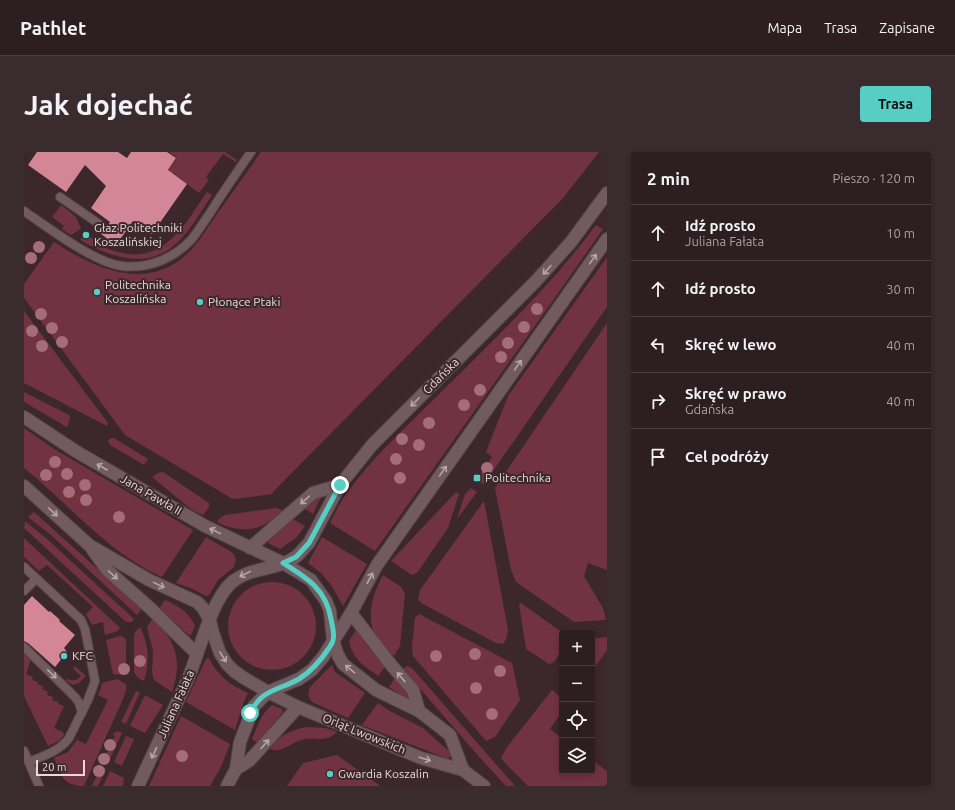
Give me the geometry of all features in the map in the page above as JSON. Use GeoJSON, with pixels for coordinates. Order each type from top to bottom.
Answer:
{"type":"FeatureCollection","features":[{"type":"Feature","properties":{"kind":"main road","name":"Gdańska"},"geometry":{"type":"LineString","coordinates":[[283,563],[296,557],[309,543],[340,485],[372,445],[536,281],[561,254],[607,193]]}},
{"type":"Feature","properties":{"kind":"main road"},"geometry":{"type":"LineString","coordinates":[[227,786],[236,769],[240,742],[250,713],[260,698],[268,692],[298,679],[312,670],[323,657],[351,613],[377,565],[607,239]]}},
{"type":"Feature","properties":{"kind":"main road","name":"Jana Pawła II"},"geometry":{"type":"LineString","coordinates":[[24,417],[48,434],[97,464],[205,526],[283,563]]}},
{"type":"Feature","properties":{"kind":"main road"},"geometry":{"type":"LineString","coordinates":[[250,548],[313,493],[340,485]]}},
{"type":"Feature","properties":{"kind":"main road"},"geometry":{"type":"LineString","coordinates":[[24,486],[89,545],[149,580],[197,602],[203,608],[210,621],[216,644],[227,664],[239,674],[268,692]]}},
{"type":"Feature","properties":{"kind":"main road"},"geometry":{"type":"LineString","coordinates":[[89,545],[107,570],[150,608],[197,654]]}},
{"type":"Feature","properties":{"kind":"main road"},"geometry":{"type":"LineString","coordinates":[[210,621],[222,594],[234,581],[251,572],[283,563],[310,580],[323,596],[330,612],[333,641],[343,664],[376,690],[419,711],[450,735],[463,770]]}},
{"type":"Feature","properties":{"kind":"main road"},"geometry":{"type":"LineString","coordinates":[[351,613],[413,690],[419,711]]}},
{"type":"Feature","properties":{"kind":"main road","name":"Juliana Fałata"},"geometry":{"type":"LineString","coordinates":[[138,786],[188,680],[210,621]]}},
{"type":"Feature","properties":{"kind":"main road","name":"Orląt Lwowskich"},"geometry":{"type":"LineString","coordinates":[[268,692],[298,707],[421,758],[463,770],[484,786]]}},
{"type":"Feature","properties":{"kind":"main road"},"geometry":{"type":"LineString","coordinates":[[236,769],[249,761],[298,707]]}},
{"type":"Feature","properties":{"kind":"lane"},"geometry":{"type":"LineString","coordinates":[[24,211],[90,254],[104,260],[121,266],[138,266],[159,262],[174,255],[191,239],[251,152]]}},
{"type":"Feature","properties":{"kind":"lane"},"geometry":{"type":"LineString","coordinates":[[60,197],[102,226]]}},
{"type":"Feature","properties":{"kind":"lane"},"geometry":{"type":"LineString","coordinates":[[24,567],[81,620],[95,681],[82,712],[66,743],[55,750],[29,762]]}},
{"type":"Feature","properties":{"kind":"lane"},"geometry":{"type":"LineString","coordinates":[[24,591],[36,579]]}},
{"type":"Feature","properties":{"kind":"lane"},"geometry":{"type":"LineString","coordinates":[[24,647],[75,697],[82,712]]}},
{"type":"Feature","properties":{"kind":"lane"},"geometry":{"type":"LineString","coordinates":[[24,751],[39,786]]}},
{"type":"Feature","properties":{"kind":"shaded area"},"geometry":{"type":"Polygon","coordinates":[[[169,152],[225,152],[237,160],[236,162],[223,154],[206,177],[209,180],[199,193],[173,173],[166,183],[162,180],[177,158],[169,152]]]}},
{"type":"Feature","properties":{"kind":"shaded area"},"geometry":{"type":"Polygon","coordinates":[[[261,152],[599,152],[563,198],[272,494],[235,499],[125,435],[24,298],[24,284],[54,242],[86,260],[120,272],[138,274],[155,272],[172,265],[196,245],[261,152]]]}},
{"type":"Feature","properties":{"kind":"shaded area"},"geometry":{"type":"Polygon","coordinates":[[[207,192],[212,195],[187,232],[177,243],[165,252],[153,257],[141,259],[116,256],[104,252],[80,240],[87,233],[97,243],[114,251],[134,254],[148,253],[161,247],[172,239],[190,217],[207,192]]]}},
{"type":"Feature","properties":{"kind":"shaded area"},"geometry":{"type":"Polygon","coordinates":[[[61,205],[76,217],[81,229],[71,235],[62,229],[64,226],[52,217],[61,205]]]}},
{"type":"Feature","properties":{"kind":"shaded area"},"geometry":{"type":"Polygon","coordinates":[[[596,225],[603,229],[375,551],[330,523],[344,497],[373,460],[537,296],[596,225]]]}},
{"type":"Feature","properties":{"kind":"shaded area"},"geometry":{"type":"Polygon","coordinates":[[[607,257],[607,307],[484,484],[476,481],[492,457],[486,452],[508,396],[607,257]]]}},
{"type":"Feature","properties":{"kind":"shaded area"},"geometry":{"type":"Polygon","coordinates":[[[24,311],[108,423],[107,426],[24,383],[24,311]]]}},
{"type":"Feature","properties":{"kind":"shaded area"},"geometry":{"type":"Polygon","coordinates":[[[607,323],[607,570],[588,563],[584,576],[603,608],[606,620],[574,622],[516,582],[511,570],[495,488],[607,323]]]}},
{"type":"Feature","properties":{"kind":"shaded area"},"geometry":{"type":"Polygon","coordinates":[[[24,392],[69,415],[70,419],[67,427],[24,402],[24,392]]]}},
{"type":"Feature","properties":{"kind":"shaded area"},"geometry":{"type":"Polygon","coordinates":[[[24,428],[54,449],[193,530],[162,577],[142,567],[106,541],[24,468],[24,428]]]}},
{"type":"Feature","properties":{"kind":"shaded area"},"geometry":{"type":"Polygon","coordinates":[[[111,438],[114,438],[148,459],[144,465],[110,445],[108,441],[111,438]]]}},
{"type":"Feature","properties":{"kind":"shaded area"},"geometry":{"type":"Polygon","coordinates":[[[163,472],[209,503],[209,507],[203,515],[192,510],[152,477],[163,472]]]}},
{"type":"Feature","properties":{"kind":"shaded area"},"geometry":{"type":"Polygon","coordinates":[[[471,488],[477,492],[457,519],[465,494],[471,488]]]}},
{"type":"Feature","properties":{"kind":"shaded area"},"geometry":{"type":"Polygon","coordinates":[[[456,492],[459,494],[448,528],[417,573],[412,575],[391,561],[456,492]]]}},
{"type":"Feature","properties":{"kind":"shaded area"},"geometry":{"type":"Polygon","coordinates":[[[319,494],[322,495],[313,514],[304,508],[319,494]]]}},
{"type":"Feature","properties":{"kind":"shaded area"},"geometry":{"type":"Polygon","coordinates":[[[484,501],[508,630],[503,644],[496,643],[421,603],[418,599],[420,590],[484,501]]]}},
{"type":"Feature","properties":{"kind":"shaded area"},"geometry":{"type":"Polygon","coordinates":[[[276,508],[284,511],[268,523],[252,528],[235,528],[217,522],[225,515],[276,508]]]}},
{"type":"Feature","properties":{"kind":"shaded area"},"geometry":{"type":"Polygon","coordinates":[[[34,512],[142,609],[137,615],[51,535],[28,517],[34,512]]]}},
{"type":"Feature","properties":{"kind":"shaded area"},"geometry":{"type":"Polygon","coordinates":[[[293,519],[305,526],[296,538],[280,549],[268,543],[269,539],[293,519]]]}},
{"type":"Feature","properties":{"kind":"shaded area"},"geometry":{"type":"Polygon","coordinates":[[[25,521],[47,539],[134,619],[132,622],[126,622],[24,528],[25,521]]]}},
{"type":"Feature","properties":{"kind":"shaded area"},"geometry":{"type":"Polygon","coordinates":[[[206,537],[233,553],[236,559],[234,567],[218,580],[209,595],[206,596],[193,589],[176,583],[206,537]]]}},
{"type":"Feature","properties":{"kind":"shaded area"},"geometry":{"type":"Polygon","coordinates":[[[322,537],[367,564],[343,606],[331,585],[321,573],[308,563],[322,537]]]}},
{"type":"Feature","properties":{"kind":"shaded area"},"geometry":{"type":"Polygon","coordinates":[[[24,538],[118,626],[120,628],[118,631],[105,635],[103,622],[92,625],[86,614],[93,607],[47,565],[39,571],[24,557],[24,538]]]}},
{"type":"Feature","properties":{"kind":"shaded area"},"geometry":{"type":"Polygon","coordinates":[[[383,575],[400,586],[405,593],[400,646],[394,656],[381,643],[372,628],[372,604],[376,589],[383,575]]]}},
{"type":"Feature","properties":{"kind":"shaded area"},"geometry":{"type":"Polygon","coordinates":[[[272,582],[289,586],[303,595],[312,609],[316,626],[312,643],[303,657],[289,666],[272,670],[255,666],[241,657],[232,643],[228,626],[232,609],[241,595],[255,586],[272,582]]]}},
{"type":"Feature","properties":{"kind":"shaded area"},"geometry":{"type":"Polygon","coordinates":[[[165,600],[187,613],[193,621],[195,626],[191,635],[189,635],[159,609],[165,600]]]}},
{"type":"Feature","properties":{"kind":"shaded area"},"geometry":{"type":"Polygon","coordinates":[[[521,603],[559,630],[559,654],[554,662],[549,664],[526,649],[519,604],[521,603]]]}},
{"type":"Feature","properties":{"kind":"shaded area"},"geometry":{"type":"Polygon","coordinates":[[[419,614],[512,663],[520,700],[495,737],[486,741],[413,656],[412,647],[415,618],[419,614]]]}},
{"type":"Feature","properties":{"kind":"shaded area"},"geometry":{"type":"Polygon","coordinates":[[[153,618],[167,635],[175,652],[177,671],[172,692],[154,680],[152,672],[153,651],[147,627],[153,618]]]}},
{"type":"Feature","properties":{"kind":"shaded area"},"geometry":{"type":"Polygon","coordinates":[[[140,627],[148,654],[144,681],[138,678],[134,672],[134,638],[135,632],[140,627]]]}},
{"type":"Feature","properties":{"kind":"shaded area"},"geometry":{"type":"Polygon","coordinates":[[[356,630],[385,667],[378,676],[359,662],[353,653],[349,641],[356,630]]]}},
{"type":"Feature","properties":{"kind":"shaded area"},"geometry":{"type":"Polygon","coordinates":[[[120,636],[125,638],[126,641],[126,675],[113,674],[106,640],[120,636]]]}},
{"type":"Feature","properties":{"kind":"shaded area"},"geometry":{"type":"Polygon","coordinates":[[[607,637],[607,650],[595,667],[595,666],[595,639],[607,637]]]}},
{"type":"Feature","properties":{"kind":"shaded area"},"geometry":{"type":"Polygon","coordinates":[[[24,654],[30,659],[26,674],[33,677],[32,680],[38,682],[37,684],[43,686],[42,689],[48,692],[47,695],[53,697],[52,700],[64,706],[54,728],[63,732],[64,735],[59,741],[48,746],[24,696],[24,654]]]}},
{"type":"Feature","properties":{"kind":"shaded area"},"geometry":{"type":"Polygon","coordinates":[[[209,658],[215,669],[228,682],[248,693],[235,730],[186,702],[206,659],[209,658]]]}},
{"type":"Feature","properties":{"kind":"shaded area"},"geometry":{"type":"Polygon","coordinates":[[[332,665],[335,672],[365,693],[348,718],[310,700],[310,687],[332,665]]]}},
{"type":"Feature","properties":{"kind":"shaded area"},"geometry":{"type":"Polygon","coordinates":[[[75,666],[86,676],[79,683],[73,685],[65,680],[75,680],[81,676],[73,669],[75,666]]]}},
{"type":"Feature","properties":{"kind":"shaded area"},"geometry":{"type":"Polygon","coordinates":[[[407,666],[412,668],[515,786],[506,786],[481,759],[403,669],[407,666]]]}},
{"type":"Feature","properties":{"kind":"shaded area"},"geometry":{"type":"Polygon","coordinates":[[[395,678],[409,696],[406,698],[389,687],[395,678]]]}},
{"type":"Feature","properties":{"kind":"shaded area"},"geometry":{"type":"Polygon","coordinates":[[[117,679],[126,684],[126,690],[84,786],[70,783],[63,778],[54,758],[68,752],[77,740],[86,744],[108,700],[98,695],[102,683],[117,679]]]}},
{"type":"Feature","properties":{"kind":"shaded area"},"geometry":{"type":"Polygon","coordinates":[[[552,690],[559,696],[559,716],[550,729],[559,736],[559,774],[595,774],[595,762],[607,771],[607,786],[528,786],[501,758],[507,747],[552,690]]]}},
{"type":"Feature","properties":{"kind":"shaded area"},"geometry":{"type":"Polygon","coordinates":[[[136,691],[140,692],[126,724],[121,722],[136,691]]]}},
{"type":"Feature","properties":{"kind":"shaded area"},"geometry":{"type":"Polygon","coordinates":[[[145,695],[163,705],[145,733],[130,726],[145,695]]]}},
{"type":"Feature","properties":{"kind":"shaded area"},"geometry":{"type":"Polygon","coordinates":[[[378,703],[423,728],[452,754],[448,759],[362,725],[378,703]]]}},
{"type":"Feature","properties":{"kind":"shaded area"},"geometry":{"type":"Polygon","coordinates":[[[272,705],[282,709],[283,712],[258,743],[252,739],[262,717],[272,705]]]}},
{"type":"Feature","properties":{"kind":"shaded area"},"geometry":{"type":"Polygon","coordinates":[[[181,716],[230,744],[222,765],[210,786],[149,786],[181,716]]]}},
{"type":"Feature","properties":{"kind":"shaded area"},"geometry":{"type":"Polygon","coordinates":[[[306,727],[325,728],[337,732],[322,739],[300,740],[283,749],[270,749],[277,740],[285,734],[306,727]]]}},
{"type":"Feature","properties":{"kind":"shaded area"},"geometry":{"type":"Polygon","coordinates":[[[117,731],[122,733],[109,761],[102,760],[110,747],[108,746],[109,743],[111,744],[115,736],[113,735],[114,732],[116,733],[117,731]]]}},
{"type":"Feature","properties":{"kind":"shaded area"},"geometry":{"type":"Polygon","coordinates":[[[126,736],[134,739],[122,766],[114,762],[126,736]]]}},
{"type":"Feature","properties":{"kind":"shaded area","name":"Gwardia Koszalin"},"geometry":{"type":"Polygon","coordinates":[[[337,755],[380,786],[287,786],[303,763],[337,755]]]}},
{"type":"Feature","properties":{"kind":"shaded area"},"geometry":{"type":"Polygon","coordinates":[[[99,766],[106,769],[98,786],[92,786],[98,773],[96,772],[99,766]]]}},
{"type":"Feature","properties":{"kind":"shaded area"},"geometry":{"type":"Polygon","coordinates":[[[110,771],[124,778],[123,786],[103,786],[110,771]]]}},
{"type":"Feature","properties":{"kind":"building"},"geometry":{"type":"Polygon","coordinates":[[[37,152],[118,152],[127,158],[131,152],[167,152],[176,158],[168,170],[187,184],[152,234],[133,221],[116,245],[101,234],[110,222],[91,208],[106,186],[85,165],[66,192],[28,165],[37,152]]]}},
{"type":"Feature","properties":{"kind":"building"},"geometry":{"type":"Polygon","coordinates":[[[32,596],[75,635],[64,648],[67,652],[55,667],[24,641],[24,605],[32,596]]]}},
{"type":"Feature","properties":{"kind":"place","name":"Głaz Politechniki Koszalińskiej"},"geometry":{"type":"Point","coordinates":[86,235]}},
{"type":"Feature","properties":{"kind":"place","name":"Politechnika Koszalińska"},"geometry":{"type":"Point","coordinates":[97,292]}},
{"type":"Feature","properties":{"kind":"place","name":"Płonące Ptaki"},"geometry":{"type":"Point","coordinates":[200,302]}},
{"type":"Feature","properties":{"kind":"place","name":"Politechnika"},"geometry":{"type":"Point","coordinates":[477,478]}},
{"type":"Feature","properties":{"kind":"place","name":"KFC"},"geometry":{"type":"Point","coordinates":[64,656]}},
{"type":"Feature","properties":{"kind":"place","name":"Gwardia Koszalin"},"geometry":{"type":"Point","coordinates":[330,774]}},
{"type":"Feature","properties":{"kind":"route"},"geometry":{"type":"LineString","coordinates":[[250,713],[260,698],[268,692],[298,679],[312,670],[323,657],[333,641],[330,612],[326,601],[319,590],[310,580],[283,563],[296,557],[309,543],[340,485]]}}]}
